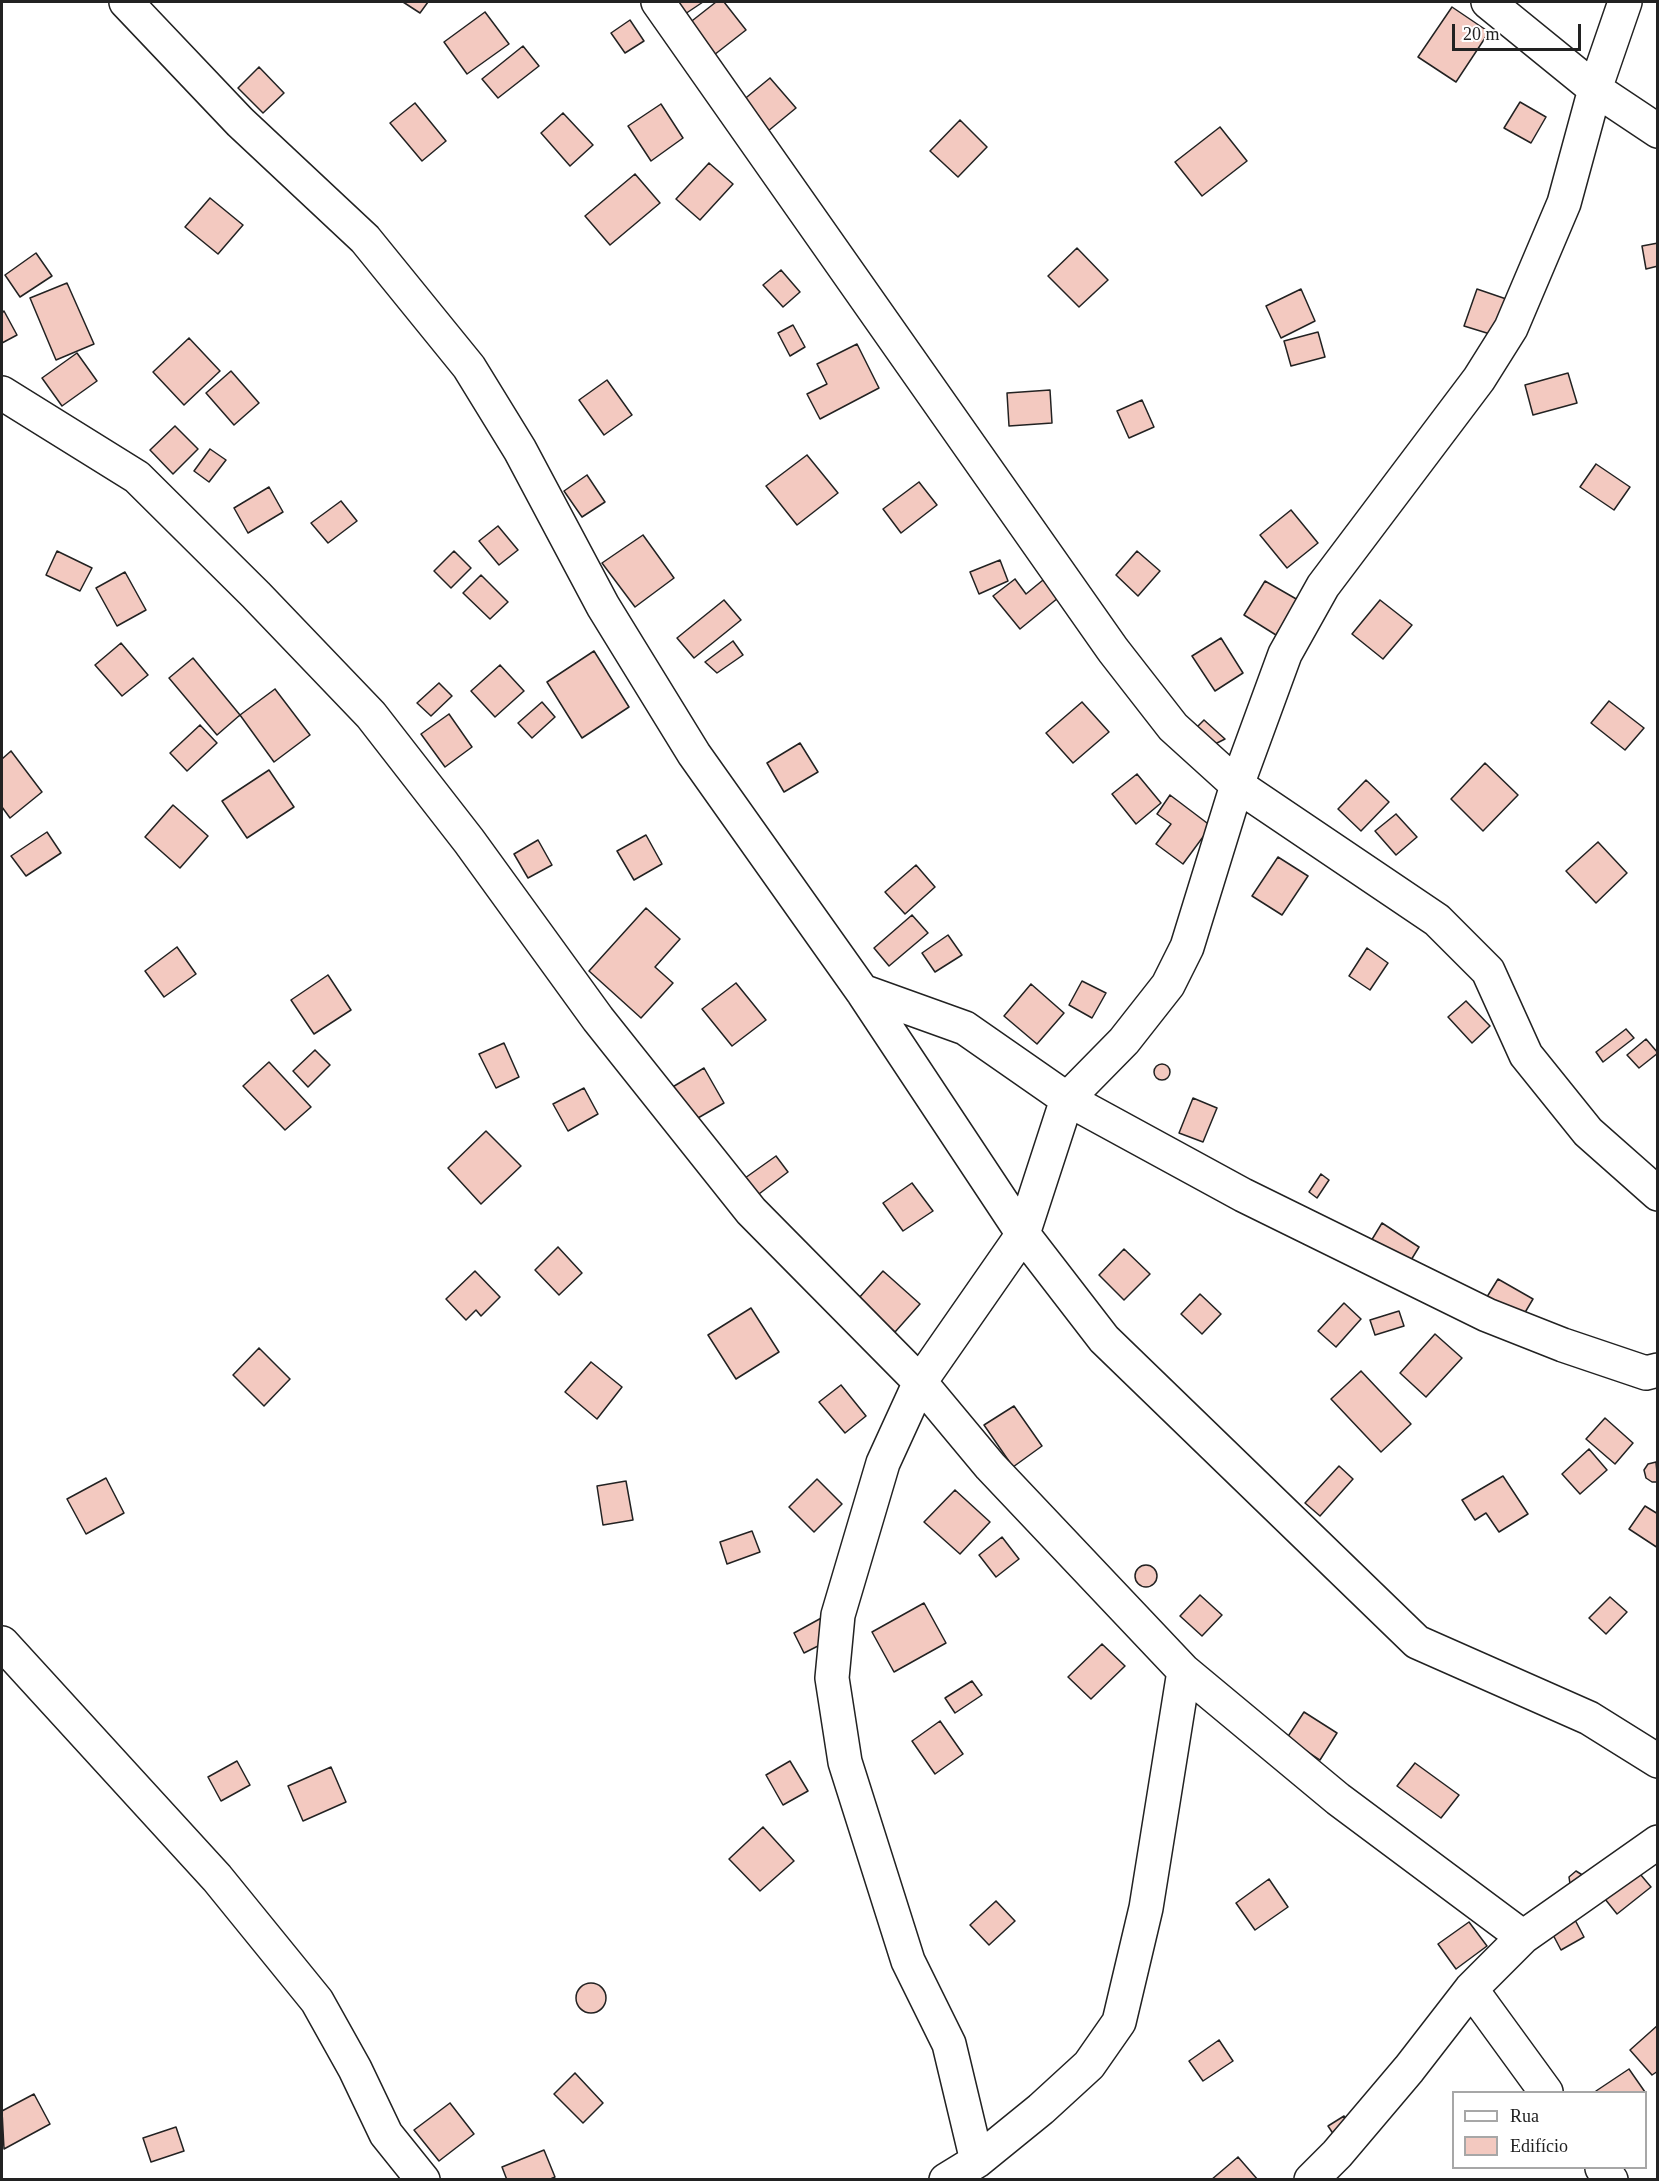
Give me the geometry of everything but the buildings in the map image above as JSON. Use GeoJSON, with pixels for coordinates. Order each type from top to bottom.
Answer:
{"type":"FeatureCollection","features":[{"type":"Feature","properties":{"kind":"street"},"geometry":{"type":"LineString","coordinates":[[126,2],[240,122],[365,239],[469,367],[520,450],[603,606],[694,754],[862,991],[1023,1234],[1104,1339],[1417,1642],[1589,1718],[1658,1761]]}},
{"type":"Feature","properties":{"kind":"street"},"geometry":{"type":"LineString","coordinates":[[658,2],[1113,650],[1173,727],[1237,785],[1437,920],[1488,971],[1526,1055],[1588,1132],[1658,1194]]}},
{"type":"Feature","properties":{"kind":"street"},"geometry":{"type":"LineString","coordinates":[[1488,2],[1595,89],[1658,131]]}},
{"type":"Feature","properties":{"kind":"street"},"geometry":{"type":"LineString","coordinates":[[977,2161],[949,2044],[908,1961],[845,1762],[832,1678],[838,1615],[859,1541],[883,1463],[920,1382],[1023,1234],[1067,1099],[1124,1041],[1168,986],[1187,947],[1237,785],[1285,654],[1323,586],[1479,379],[1511,328],[1564,203],[1595,89],[1625,2]]}},
{"type":"Feature","properties":{"kind":"street"},"geometry":{"type":"LineString","coordinates":[[2,393],[137,477],[256,595],[371,715],[469,841],[598,1019],[751,1211],[920,1382],[990,1466],[1184,1671],[1338,1799],[1523,1937]]}},
{"type":"Feature","properties":{"kind":"street"},"geometry":{"type":"LineString","coordinates":[[862,991],[965,1028],[1067,1099],[1243,1195],[1486,1315],[1563,1345],[1646,1373],[1658,1370]]}},
{"type":"Feature","properties":{"kind":"street"},"geometry":{"type":"LineString","coordinates":[[2,1643],[217,1878],[318,2001],[355,2069],[386,2134],[423,2180]]}},
{"type":"Feature","properties":{"kind":"street"},"geometry":{"type":"LineString","coordinates":[[946,2180],[977,2161],[1041,2109],[1089,2065],[1119,2022],[1146,1908],[1184,1671]]}},
{"type":"Feature","properties":{"kind":"street"},"geometry":{"type":"LineString","coordinates":[[1311,2180],[1337,2154],[1409,2069],[1471,1989],[1523,1937],[1658,1842]]}},
{"type":"Feature","properties":{"kind":"street"},"geometry":{"type":"LineString","coordinates":[[1471,1989],[1545,2091]]}}]}
